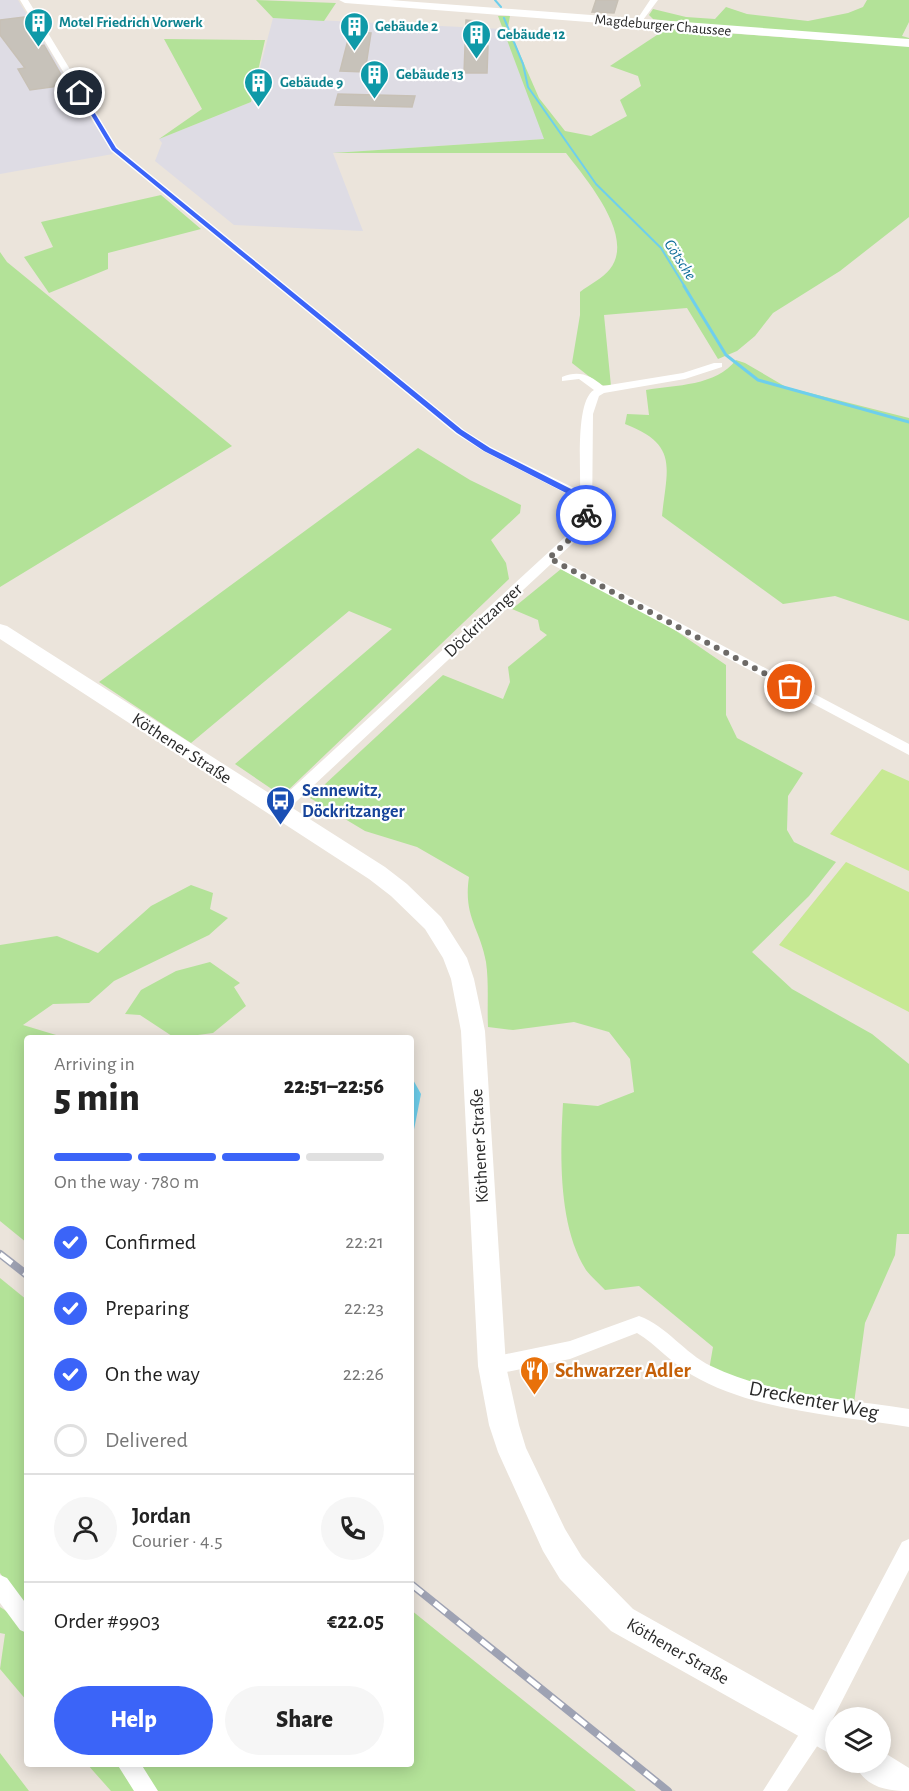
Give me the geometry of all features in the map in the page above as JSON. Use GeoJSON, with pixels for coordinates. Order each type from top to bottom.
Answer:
{"type":"FeatureCollection","features":[{"type":"Feature","properties":{"kind":"main road","name":"Magdeburger Chaussee"},"geometry":{"type":"LineString","coordinates":[[345,0],[909,43]]}},
{"type":"Feature","properties":{"kind":"main road","name":"Köthener Straße"},"geometry":{"type":"LineString","coordinates":[[0,630],[377,873],[412,899],[433,920],[456,956],[468,995],[473,1031],[492,1366],[504,1425],[526,1484],[571,1568],[622,1620],[825,1734]]}},
{"type":"Feature","properties":{"kind":"main road"},"geometry":{"type":"LineString","coordinates":[[887,1773],[909,1787]]}},
{"type":"Feature","properties":{"kind":"street"},"geometry":{"type":"LineString","coordinates":[[24,0],[114,149],[460,432],[487,449],[575,494],[586,495]]}},
{"type":"Feature","properties":{"kind":"street"},"geometry":{"type":"LineString","coordinates":[[637,22],[654,0]]}},
{"type":"Feature","properties":{"kind":"street"},"geometry":{"type":"LineString","coordinates":[[566,379],[574,375],[586,377],[601,390],[685,376],[718,365]]}},
{"type":"Feature","properties":{"kind":"street","name":"Döckritzanger"},"geometry":{"type":"LineString","coordinates":[[278,810],[582,528],[586,520],[587,414],[594,394],[601,390]]}},
{"type":"Feature","properties":{"kind":"street"},"geometry":{"type":"LineString","coordinates":[[549,558],[909,750]]}},
{"type":"Feature","properties":{"kind":"street","name":"Dreckenter Weg"},"geometry":{"type":"LineString","coordinates":[[492,1366],[570,1350],[639,1324],[652,1331],[704,1372],[768,1394],[909,1418]]}},
{"type":"Feature","properties":{"kind":"street"},"geometry":{"type":"LineString","coordinates":[[838,1707],[909,1549]]}},
{"type":"Feature","properties":{"kind":"street"},"geometry":{"type":"LineString","coordinates":[[0,1585],[24,1619]]}},
{"type":"Feature","properties":{"kind":"street"},"geometry":{"type":"LineString","coordinates":[[774,1791],[825,1736]]}},
{"type":"Feature","properties":{"kind":"street"},"geometry":{"type":"LineString","coordinates":[[130,1767],[147,1791]]}},
{"type":"Feature","properties":{"kind":"shaded area"},"geometry":{"type":"Polygon","coordinates":[[[0,0],[18,0],[113,154],[0,174],[0,0]]]}},
{"type":"Feature","properties":{"kind":"shaded area"},"geometry":{"type":"Polygon","coordinates":[[[273,18],[503,29],[545,139],[333,153],[363,231],[234,225],[155,161],[162,143],[159,139],[251,102],[273,18]]]}},
{"type":"Feature","properties":{"kind":"green space"},"geometry":{"type":"Polygon","coordinates":[[[256,0],[336,3],[324,21],[273,18],[256,0]]]}},
{"type":"Feature","properties":{"kind":"green space"},"geometry":{"type":"Polygon","coordinates":[[[867,0],[909,0],[909,22],[902,36],[909,38],[909,42],[669,21],[653,19],[649,15],[653,9],[686,17],[715,19],[726,7],[747,14],[808,21],[848,13],[863,7],[867,0]]]}},
{"type":"Feature","properties":{"kind":"green space"},"geometry":{"type":"Polygon","coordinates":[[[498,16],[510,16],[508,27],[539,98],[565,131],[591,136],[627,116],[620,100],[641,86],[638,76],[610,66],[666,29],[909,46],[909,217],[840,271],[773,313],[755,336],[737,351],[718,359],[687,308],[604,315],[611,386],[600,385],[572,363],[580,315],[580,292],[610,269],[616,256],[617,240],[613,224],[605,208],[566,153],[333,153],[544,139],[498,16]]]}},
{"type":"Feature","properties":{"kind":"green space"},"geometry":{"type":"Polygon","coordinates":[[[164,39],[265,40],[251,102],[159,139],[202,109],[164,39]]]}},
{"type":"Feature","properties":{"kind":"green space"},"geometry":{"type":"Polygon","coordinates":[[[161,195],[201,229],[108,253],[108,269],[49,293],[24,257],[53,247],[41,222],[161,195]]]}},
{"type":"Feature","properties":{"kind":"green space"},"geometry":{"type":"Polygon","coordinates":[[[0,252],[7,262],[232,446],[0,587],[0,252]]]}},
{"type":"Feature","properties":{"kind":"green space"},"geometry":{"type":"Polygon","coordinates":[[[736,360],[786,387],[909,418],[909,621],[835,596],[783,604],[662,516],[666,460],[662,449],[654,440],[625,424],[627,414],[649,415],[646,390],[707,380],[728,369],[736,360]]]}},
{"type":"Feature","properties":{"kind":"green space"},"geometry":{"type":"Polygon","coordinates":[[[418,448],[470,480],[521,505],[520,513],[491,540],[506,563],[509,579],[282,796],[235,764],[392,629],[349,611],[191,743],[99,682],[418,448]]]}},
{"type":"Feature","properties":{"kind":"green space"},"geometry":{"type":"Polygon","coordinates":[[[561,569],[666,624],[726,665],[726,715],[737,738],[803,773],[788,796],[787,830],[794,842],[836,862],[809,896],[752,952],[792,989],[872,1034],[909,1064],[909,1234],[897,1234],[895,1255],[865,1323],[854,1403],[775,1391],[709,1370],[713,1347],[639,1286],[605,1290],[590,1275],[577,1252],[566,1211],[561,1144],[563,1103],[598,1106],[634,1092],[630,1059],[609,1032],[574,1022],[513,1030],[488,1027],[486,962],[470,913],[469,877],[417,847],[365,831],[310,798],[443,675],[503,699],[510,682],[508,667],[547,635],[540,630],[538,620],[512,609],[561,569]]]}},
{"type":"Feature","properties":{"kind":"green space"},"geometry":{"type":"Polygon","coordinates":[[[882,769],[909,781],[909,871],[830,834],[882,769]]]}},
{"type":"Feature","properties":{"kind":"green space"},"geometry":{"type":"Polygon","coordinates":[[[846,862],[909,892],[909,1012],[779,945],[846,862]]]}},
{"type":"Feature","properties":{"kind":"green space"},"geometry":{"type":"Polygon","coordinates":[[[191,885],[213,893],[210,909],[228,918],[209,935],[114,981],[89,1003],[53,1004],[23,1025],[56,1035],[24,1035],[24,1241],[0,1221],[0,945],[57,936],[98,953],[151,906],[191,885]]]}},
{"type":"Feature","properties":{"kind":"green space"},"geometry":{"type":"Polygon","coordinates":[[[210,962],[240,983],[234,987],[246,1006],[213,1033],[198,1035],[170,1035],[140,1015],[125,1014],[141,990],[176,971],[210,962]]]}},
{"type":"Feature","properties":{"kind":"green space"},"geometry":{"type":"Polygon","coordinates":[[[0,1278],[24,1298],[24,1608],[0,1573],[0,1278]]]}},
{"type":"Feature","properties":{"kind":"green space"},"geometry":{"type":"Polygon","coordinates":[[[0,1607],[14,1616],[24,1630],[24,1697],[0,1669],[5,1634],[0,1633],[0,1607]]]}},
{"type":"Feature","properties":{"kind":"green space"},"geometry":{"type":"Polygon","coordinates":[[[414,1612],[636,1791],[153,1791],[136,1767],[414,1767],[414,1612]]]}},
{"type":"Feature","properties":{"kind":"green space"},"geometry":{"type":"Polygon","coordinates":[[[0,1753],[29,1791],[0,1791],[0,1753]]]}},
{"type":"Feature","properties":{"kind":"green space"},"geometry":{"type":"Polygon","coordinates":[[[90,1767],[121,1767],[138,1791],[111,1791],[90,1767]]]}},
{"type":"Feature","properties":{"kind":"water"},"geometry":{"type":"Polygon","coordinates":[[[414,1081],[421,1094],[414,1130],[414,1081]]]}},
{"type":"Feature","properties":{"kind":"building"},"geometry":{"type":"Polygon","coordinates":[[[596,0],[618,0],[614,13],[592,12],[596,0]]]}},
{"type":"Feature","properties":{"kind":"building"},"geometry":{"type":"Polygon","coordinates":[[[24,17],[40,46],[44,45],[67,85],[30,90],[18,69],[25,68],[0,35],[0,20],[24,17]]]}},
{"type":"Feature","properties":{"kind":"building","name":"Gebäude 12"},"geometry":{"type":"Polygon","coordinates":[[[466,20],[475,21],[475,46],[488,46],[487,73],[464,73],[466,20]]]}},
{"type":"Feature","properties":{"kind":"building"},"geometry":{"type":"Polygon","coordinates":[[[350,32],[371,33],[365,72],[340,71],[350,32]]]}},
{"type":"Feature","properties":{"kind":"building","name":"Gebäude 13"},"geometry":{"type":"Polygon","coordinates":[[[338,94],[415,96],[412,107],[335,105],[338,94]]]}},
{"type":"Feature","properties":{"kind":"waterway","name":"Götsche"},"geometry":{"type":"LineString","coordinates":[[495,0],[501,7]]}},
{"type":"Feature","properties":{"kind":"waterway","name":"Götsche"},"geometry":{"type":"LineString","coordinates":[[504,18],[523,64],[528,87],[596,184],[661,248],[685,287]]}},
{"type":"Feature","properties":{"kind":"waterway","name":"Götsche"},"geometry":{"type":"LineString","coordinates":[[684,286],[726,355],[758,380],[909,422]]}},
{"type":"Feature","properties":{"kind":"railway"},"geometry":{"type":"LineString","coordinates":[[0,1254],[24,1273]]}},
{"type":"Feature","properties":{"kind":"railway"},"geometry":{"type":"LineString","coordinates":[[414,1586],[668,1791]]}},
{"type":"Feature","properties":{"kind":"way so far"},"geometry":{"type":"LineString","coordinates":[[586,515],[582,528],[549,558],[790,687]]}},
{"type":"Feature","properties":{"kind":"place","name":"Motel Friedrich Vorwerk"},"geometry":{"type":"Point","coordinates":[38,48]}},
{"type":"Feature","properties":{"kind":"place","name":"Gebäude 2"},"geometry":{"type":"Point","coordinates":[354,52]}},
{"type":"Feature","properties":{"kind":"place","name":"Gebäude 12"},"geometry":{"type":"Point","coordinates":[476,60]}},
{"type":"Feature","properties":{"kind":"place","name":"Gebäude 13"},"geometry":{"type":"Point","coordinates":[375,100]}},
{"type":"Feature","properties":{"kind":"place","name":"Gebäude 9"},"geometry":{"type":"Point","coordinates":[259,108]}},
{"type":"Feature","properties":{"kind":"place","name":"Sennewitz, Döckritzanger"},"geometry":{"type":"Point","coordinates":[281,826]}},
{"type":"Feature","properties":{"kind":"place","name":"Schwarzer Adler"},"geometry":{"type":"Point","coordinates":[534,1396]}},
{"type":"Feature","properties":{"kind":"route"},"geometry":{"type":"LineString","coordinates":[[80,93],[114,149],[321,321],[460,432],[487,449],[575,494],[586,495],[586,515]]}}]}
